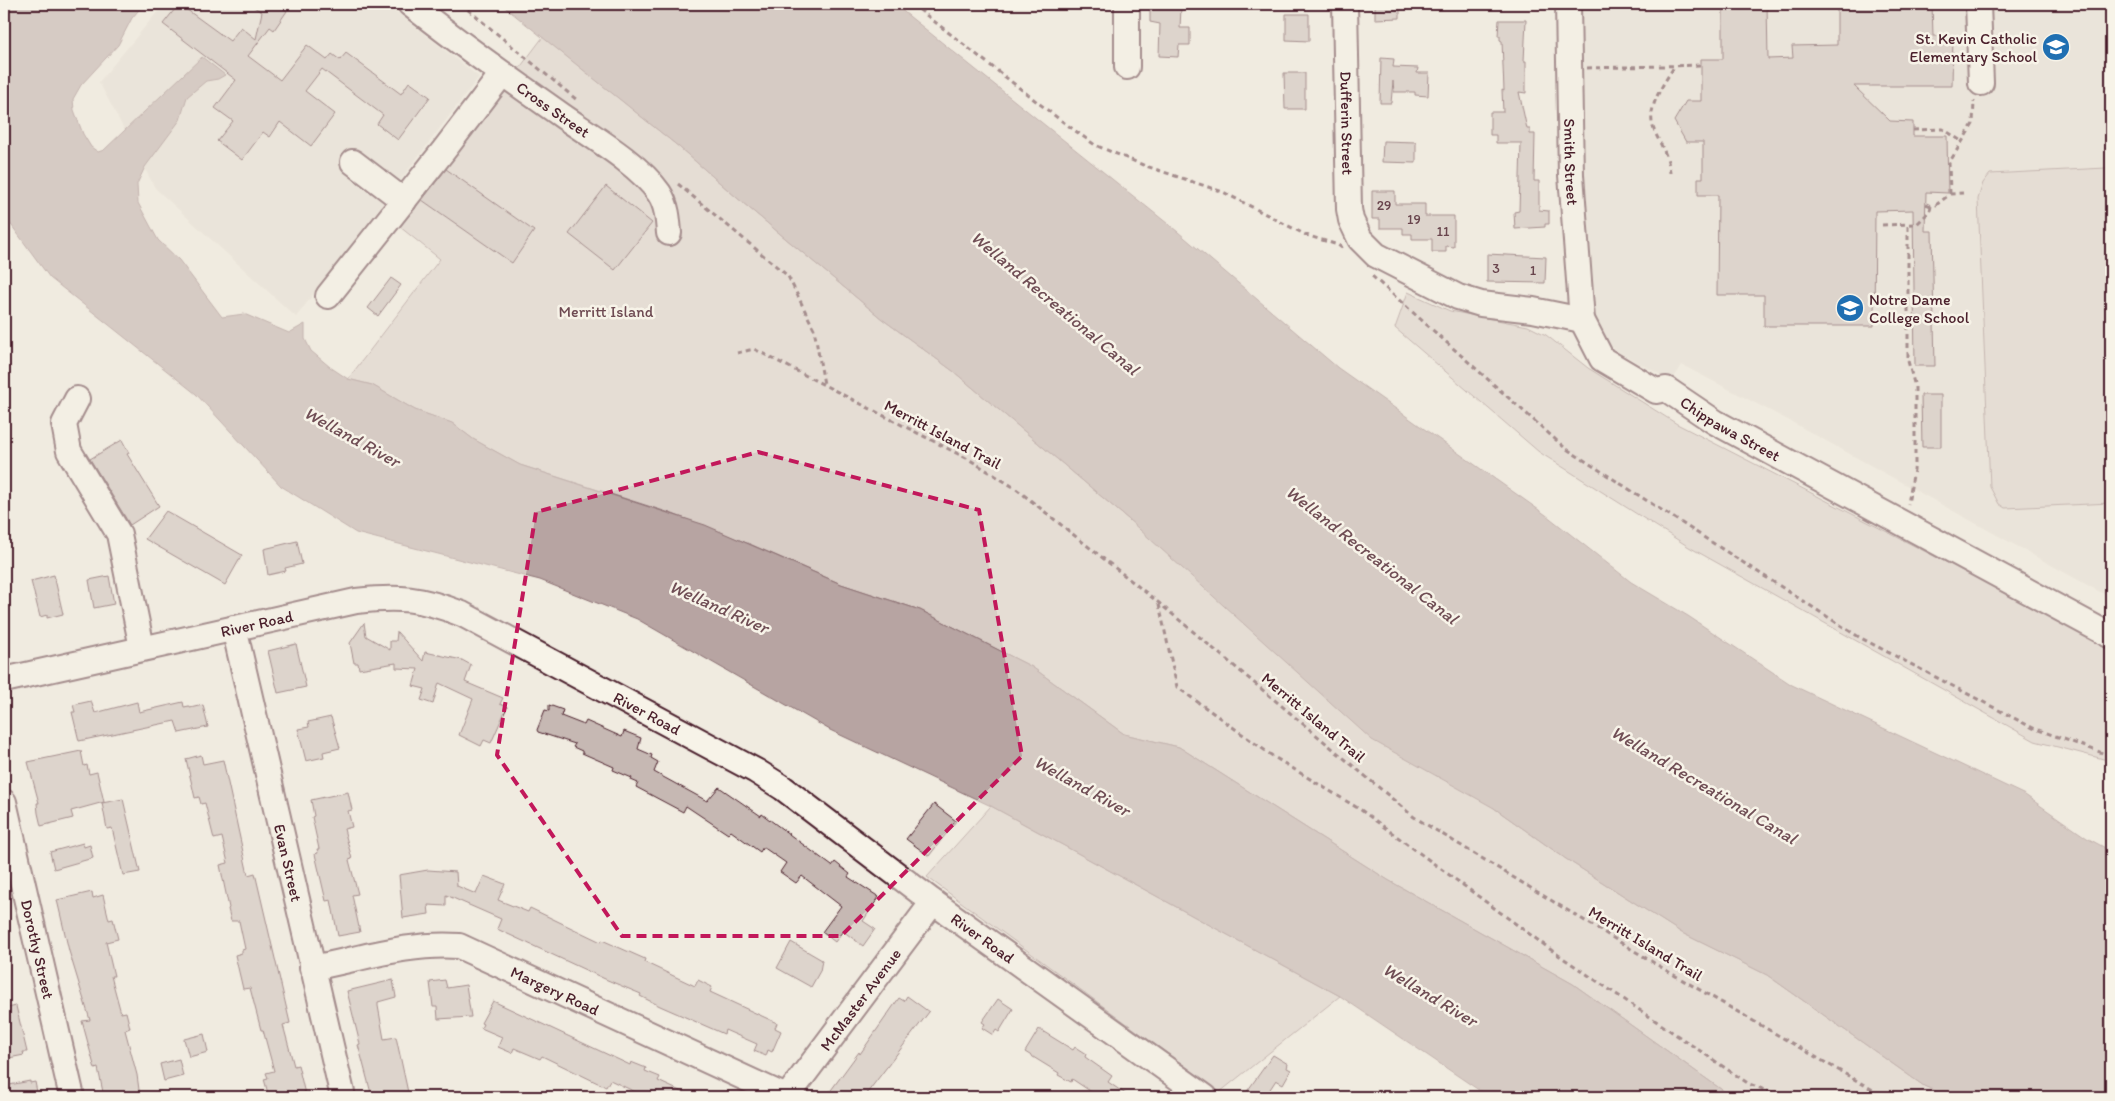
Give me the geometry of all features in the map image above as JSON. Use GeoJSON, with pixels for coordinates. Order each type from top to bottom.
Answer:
{"type":"FeatureCollection","features":[{"type":"Feature","properties":{"kind":"street","name":"Cross Street"},"geometry":{"type":"LineString","coordinates":[[410,4],[460,44],[604,145],[648,179],[660,194],[666,208],[668,233]]}},
{"type":"Feature","properties":{"kind":"street"},"geometry":{"type":"LineString","coordinates":[[1127,4],[1128,67]]}},
{"type":"Feature","properties":{"kind":"street","name":"Dufferin Street"},"geometry":{"type":"LineString","coordinates":[[1345,4],[1348,203],[1353,245]]}},
{"type":"Feature","properties":{"kind":"street","name":"Smith Street"},"geometry":{"type":"LineString","coordinates":[[1568,4],[1571,175],[1582,320]]}},
{"type":"Feature","properties":{"kind":"street"},"geometry":{"type":"LineString","coordinates":[[1978,4],[1981,83]]}},
{"type":"Feature","properties":{"kind":"street"},"geometry":{"type":"LineString","coordinates":[[328,296],[502,74]]}},
{"type":"Feature","properties":{"kind":"street"},"geometry":{"type":"LineString","coordinates":[[354,162],[404,200]]}},
{"type":"Feature","properties":{"kind":"street"},"geometry":{"type":"LineString","coordinates":[[1353,245],[1458,297],[1481,304],[1532,310],[1582,320]]}},
{"type":"Feature","properties":{"kind":"street","name":"Chippawa Street"},"geometry":{"type":"LineString","coordinates":[[1582,320],[1602,359],[1656,391],[1666,389],[1715,422],[2111,636]]}},
{"type":"Feature","properties":{"kind":"street"},"geometry":{"type":"LineString","coordinates":[[77,399],[64,424],[69,451],[119,534],[142,648]]}},
{"type":"Feature","properties":{"kind":"street","name":"River Road"},"geometry":{"type":"LineString","coordinates":[[4,680],[318,608],[380,598],[414,598],[438,604],[462,614],[763,775],[815,811],[933,902],[1205,1097]]}},
{"type":"Feature","properties":{"kind":"street","name":"Evan Street"},"geometry":{"type":"LineString","coordinates":[[234,628],[343,1097]]}},
{"type":"Feature","properties":{"kind":"street","name":"Dorothy Street"},"geometry":{"type":"LineString","coordinates":[[4,802],[72,1097]]}},
{"type":"Feature","properties":{"kind":"street","name":"McMaster Avenue"},"geometry":{"type":"LineString","coordinates":[[787,1097],[933,902]]}},
{"type":"Feature","properties":{"kind":"street","name":"Margery Road"},"geometry":{"type":"LineString","coordinates":[[312,968],[412,948],[438,945],[459,946],[787,1097]]}},
{"type":"Feature","properties":{"kind":"path"},"geometry":{"type":"LineString","coordinates":[[912,4],[1059,119],[1095,144],[1143,165],[1223,192],[1306,235],[1338,245],[1353,245]]}},
{"type":"Feature","properties":{"kind":"path"},"geometry":{"type":"LineString","coordinates":[[1569,68],[1701,65]]}},
{"type":"Feature","properties":{"kind":"path"},"geometry":{"type":"LineString","coordinates":[[1670,173],[1668,158],[1654,131],[1652,119],[1656,99],[1674,66]]}},
{"type":"Feature","properties":{"kind":"path"},"geometry":{"type":"LineString","coordinates":[[1950,194],[1949,163],[1973,124],[1974,93],[1981,83]]}},
{"type":"Feature","properties":{"kind":"path"},"geometry":{"type":"LineString","coordinates":[[1913,130],[1943,129],[1963,142]]}},
{"type":"Feature","properties":{"kind":"path"},"geometry":{"type":"LineString","coordinates":[[1926,204],[1936,205],[1950,194],[1963,193]]}},
{"type":"Feature","properties":{"kind":"path"},"geometry":{"type":"LineString","coordinates":[[1882,225],[1908,226],[1917,224],[1924,219],[1931,206]]}},
{"type":"Feature","properties":{"kind":"path"},"geometry":{"type":"LineString","coordinates":[[1904,524],[1915,455],[1914,387],[1908,361],[1908,226]]}},
{"type":"Feature","properties":{"kind":"path"},"geometry":{"type":"LineString","coordinates":[[1370,275],[1565,448],[1859,637],[2034,728],[2111,756]]}},
{"type":"Feature","properties":{"kind":"path","name":"Merritt Island Trail"},"geometry":{"type":"LineString","coordinates":[[737,353],[754,349],[970,460],[1015,488],[1159,603],[1414,817],[1674,975],[1885,1097]]}},
{"type":"Feature","properties":{"kind":"path"},"geometry":{"type":"LineString","coordinates":[[1159,603],[1178,687],[1274,757],[1361,810],[1554,952],[1741,1079],[1749,1084],[1785,1097]]}},
{"type":"Feature","properties":{"kind":"highlighted area"},"geometry":{"type":"Polygon","coordinates":[[[758,452],[979,510],[1022,756],[841,936],[622,936],[497,755],[536,512],[758,452]]]}},
{"type":"Feature","properties":{"kind":"shaded area"},"geometry":{"type":"Polygon","coordinates":[[[164,4],[386,4],[479,77],[296,317],[155,188],[99,82],[164,4]]]}},
{"type":"Feature","properties":{"kind":"shaded area","name":"Notre Dame College School"},"geometry":{"type":"Polygon","coordinates":[[[1582,4],[2111,4],[2111,598],[1790,421],[1682,365],[1672,381],[1617,351],[1601,337],[1592,320],[1587,295],[1582,4]]]}},
{"type":"Feature","properties":{"kind":"green space","name":"Merritt Island"},"geometry":{"type":"Polygon","coordinates":[[[543,37],[679,147],[882,319],[953,371],[1128,519],[1494,808],[1566,859],[1682,933],[1767,975],[1924,1086],[1949,1097],[1732,1097],[1573,984],[1388,880],[1179,747],[1124,734],[1032,667],[920,610],[841,584],[752,545],[670,513],[520,465],[473,439],[452,423],[415,410],[372,385],[348,379],[440,259],[400,227],[543,37]]]}},
{"type":"Feature","properties":{"kind":"green space"},"geometry":{"type":"Polygon","coordinates":[[[2106,168],[2111,174],[2111,503],[2005,508],[1999,504],[1990,487],[1978,199],[1983,183],[1990,174],[2106,168]]]}},
{"type":"Feature","properties":{"kind":"green space"},"geometry":{"type":"Polygon","coordinates":[[[1408,292],[1450,311],[1528,326],[1546,335],[1588,368],[1677,424],[2111,647],[2111,761],[2035,741],[1689,547],[1539,452],[1395,328],[1408,292]]]}},
{"type":"Feature","properties":{"kind":"green space"},"geometry":{"type":"Polygon","coordinates":[[[991,806],[1340,996],[1220,1092],[927,877],[991,806]]]}},
{"type":"Feature","properties":{"kind":"water","name":"Welland River"},"geometry":{"type":"Polygon","coordinates":[[[4,4],[144,4],[132,18],[118,45],[81,85],[73,99],[74,110],[83,134],[91,147],[98,152],[104,150],[202,57],[225,75],[218,79],[206,81],[187,97],[180,120],[145,167],[137,184],[138,203],[158,240],[179,260],[222,317],[244,314],[289,333],[305,324],[305,339],[311,351],[348,379],[372,385],[415,410],[452,423],[473,439],[520,465],[705,525],[841,584],[920,610],[1032,667],[1124,734],[1179,747],[1388,880],[1573,984],[1732,1097],[1489,1097],[1340,996],[991,806],[830,730],[637,619],[540,580],[356,533],[281,486],[196,394],[50,278],[4,215],[4,4]]]}},
{"type":"Feature","properties":{"kind":"water","name":"Welland Recreational Canal"},"geometry":{"type":"Polygon","coordinates":[[[501,4],[894,4],[1178,232],[1338,368],[1546,515],[1631,582],[1688,616],[1792,685],[2025,795],[2087,838],[2111,851],[2111,1097],[1949,1097],[1924,1086],[1767,975],[1682,933],[1566,859],[1494,808],[1372,740],[1128,519],[953,371],[882,319],[679,147],[501,4]]]}},
{"type":"Feature","properties":{"kind":"building"},"geometry":{"type":"Polygon","coordinates":[[[179,4],[230,41],[241,27],[256,39],[262,12],[249,4],[277,4],[287,11],[274,30],[270,27],[248,56],[280,80],[307,45],[327,60],[332,54],[340,60],[346,53],[401,94],[409,82],[430,97],[398,140],[377,124],[383,115],[322,69],[305,91],[335,114],[311,146],[280,122],[270,137],[263,132],[242,160],[217,141],[233,121],[215,108],[236,80],[163,24],[179,4]]]}},
{"type":"Feature","properties":{"kind":"building"},"geometry":{"type":"Polygon","coordinates":[[[1375,4],[1400,4],[1400,18],[1375,19],[1375,4]]]}},
{"type":"Feature","properties":{"kind":"building"},"geometry":{"type":"Polygon","coordinates":[[[1723,4],[1767,4],[1768,59],[1793,58],[1792,46],[1837,45],[1837,4],[1932,4],[1933,36],[1953,36],[1952,86],[1854,86],[1890,121],[1913,122],[1913,136],[1947,136],[1948,193],[1926,192],[1925,231],[1932,231],[1935,366],[1915,366],[1913,210],[1875,211],[1874,326],[1764,326],[1764,295],[1717,295],[1718,195],[1698,195],[1698,178],[1703,178],[1703,142],[1686,142],[1674,121],[1686,101],[1701,101],[1701,59],[1723,59],[1723,4]]]}},
{"type":"Feature","properties":{"kind":"building"},"geometry":{"type":"Polygon","coordinates":[[[1155,7],[1181,8],[1180,28],[1190,28],[1190,45],[1179,45],[1178,57],[1159,56],[1160,24],[1150,22],[1150,9],[1155,9],[1155,7]]]}},
{"type":"Feature","properties":{"kind":"building"},"geometry":{"type":"Polygon","coordinates":[[[1286,14],[1309,14],[1309,41],[1286,40],[1286,14]]]}},
{"type":"Feature","properties":{"kind":"building"},"geometry":{"type":"Polygon","coordinates":[[[1499,20],[1526,20],[1524,61],[1526,61],[1526,93],[1519,92],[1527,129],[1530,129],[1530,134],[1535,134],[1534,181],[1539,181],[1539,210],[1549,211],[1549,224],[1545,224],[1545,227],[1515,229],[1514,212],[1519,211],[1521,143],[1496,143],[1496,135],[1490,135],[1490,112],[1503,112],[1502,41],[1500,36],[1498,36],[1499,20]]]}},
{"type":"Feature","properties":{"kind":"building"},"geometry":{"type":"Polygon","coordinates":[[[1381,58],[1394,59],[1393,67],[1418,68],[1417,73],[1429,73],[1428,96],[1415,95],[1415,92],[1394,92],[1393,81],[1391,103],[1380,103],[1381,58]]]}},
{"type":"Feature","properties":{"kind":"building"},"geometry":{"type":"Polygon","coordinates":[[[1284,73],[1305,73],[1305,109],[1285,109],[1284,73]]]}},
{"type":"Feature","properties":{"kind":"building"},"geometry":{"type":"Polygon","coordinates":[[[1383,141],[1416,142],[1416,163],[1382,162],[1383,141]]]}},
{"type":"Feature","properties":{"kind":"building"},"geometry":{"type":"Polygon","coordinates":[[[446,169],[534,231],[512,263],[422,200],[446,169]]]}},
{"type":"Feature","properties":{"kind":"building"},"geometry":{"type":"Polygon","coordinates":[[[606,186],[652,223],[615,270],[569,234],[606,186]]]}},
{"type":"Feature","properties":{"kind":"building"},"geometry":{"type":"Polygon","coordinates":[[[1372,191],[1395,191],[1395,204],[1425,204],[1425,216],[1454,216],[1454,247],[1446,246],[1446,252],[1432,252],[1432,239],[1412,239],[1412,234],[1403,234],[1403,228],[1380,228],[1380,219],[1372,219],[1372,191]]]}},
{"type":"Feature","properties":{"kind":"building"},"geometry":{"type":"Polygon","coordinates":[[[1487,254],[1546,257],[1545,283],[1487,282],[1487,254]]]}},
{"type":"Feature","properties":{"kind":"building"},"geometry":{"type":"Polygon","coordinates":[[[391,278],[401,285],[378,316],[368,308],[391,278]]]}},
{"type":"Feature","properties":{"kind":"building"},"geometry":{"type":"Polygon","coordinates":[[[1921,395],[1941,395],[1941,447],[1922,447],[1921,395]]]}},
{"type":"Feature","properties":{"kind":"building"},"geometry":{"type":"Polygon","coordinates":[[[122,440],[129,453],[127,454],[159,506],[130,525],[90,459],[122,440]]]}},
{"type":"Feature","properties":{"kind":"building"},"geometry":{"type":"Polygon","coordinates":[[[166,511],[242,555],[225,585],[145,539],[166,511]]]}},
{"type":"Feature","properties":{"kind":"building"},"geometry":{"type":"Polygon","coordinates":[[[297,541],[302,564],[285,568],[286,571],[268,575],[264,549],[297,541]]]}},
{"type":"Feature","properties":{"kind":"building"},"geometry":{"type":"Polygon","coordinates":[[[54,575],[63,614],[47,618],[47,615],[40,617],[31,581],[54,575]]]}},
{"type":"Feature","properties":{"kind":"building"},"geometry":{"type":"Polygon","coordinates":[[[109,576],[114,604],[94,608],[89,580],[109,576]]]}},
{"type":"Feature","properties":{"kind":"building"},"geometry":{"type":"Polygon","coordinates":[[[364,623],[366,636],[390,650],[390,641],[396,641],[397,632],[423,661],[425,652],[462,660],[471,665],[465,682],[503,698],[500,704],[507,707],[491,743],[484,740],[481,746],[459,735],[473,699],[439,683],[433,704],[421,700],[425,689],[413,686],[418,669],[396,668],[396,663],[359,669],[358,663],[354,663],[350,643],[364,623]]]}},
{"type":"Feature","properties":{"kind":"building"},"geometry":{"type":"Polygon","coordinates":[[[296,644],[306,687],[278,693],[268,651],[296,644]]]}},
{"type":"Feature","properties":{"kind":"building"},"geometry":{"type":"Polygon","coordinates":[[[91,701],[95,713],[137,702],[139,712],[183,702],[184,707],[189,706],[190,708],[203,705],[208,727],[179,733],[175,721],[79,741],[72,712],[75,712],[73,705],[91,701]]]}},
{"type":"Feature","properties":{"kind":"building"},"geometry":{"type":"Polygon","coordinates":[[[549,705],[563,710],[561,716],[584,725],[586,721],[622,737],[624,731],[641,738],[638,749],[652,755],[651,758],[658,762],[654,772],[707,801],[719,787],[761,816],[762,814],[832,866],[835,862],[850,874],[848,877],[879,897],[863,921],[875,929],[863,946],[843,931],[835,942],[822,932],[841,906],[802,876],[796,883],[780,872],[786,863],[763,847],[760,852],[731,831],[728,834],[686,806],[683,812],[636,787],[638,783],[631,780],[632,778],[613,770],[614,767],[582,753],[582,751],[573,747],[575,744],[538,732],[537,730],[545,710],[549,711],[549,705]]]}},
{"type":"Feature","properties":{"kind":"building"},"geometry":{"type":"Polygon","coordinates":[[[331,717],[340,748],[323,752],[324,757],[306,761],[298,729],[309,727],[308,722],[331,717]]]}},
{"type":"Feature","properties":{"kind":"building"},"geometry":{"type":"Polygon","coordinates":[[[81,751],[84,766],[87,765],[89,774],[97,772],[104,802],[71,811],[73,818],[41,826],[37,803],[39,803],[28,762],[81,751]]]}},
{"type":"Feature","properties":{"kind":"building"},"geometry":{"type":"Polygon","coordinates":[[[201,755],[203,764],[223,760],[248,875],[255,873],[290,1023],[283,1025],[294,1066],[298,1065],[305,1094],[290,1097],[269,1097],[264,1079],[268,1078],[266,1073],[274,1071],[250,988],[243,989],[235,955],[242,953],[242,950],[245,949],[239,921],[231,921],[228,909],[220,865],[228,863],[222,837],[214,839],[205,803],[201,804],[199,797],[195,798],[186,759],[201,755]]]}},
{"type":"Feature","properties":{"kind":"building"},"geometry":{"type":"Polygon","coordinates":[[[348,792],[352,810],[348,811],[352,827],[344,829],[352,859],[349,860],[358,894],[352,895],[360,932],[338,936],[331,900],[326,901],[315,854],[318,853],[317,849],[319,849],[312,817],[314,816],[311,800],[348,792]]]}},
{"type":"Feature","properties":{"kind":"building"},"geometry":{"type":"Polygon","coordinates":[[[123,799],[140,872],[123,875],[112,828],[107,829],[102,803],[123,799]]]}},
{"type":"Feature","properties":{"kind":"building"},"geometry":{"type":"Polygon","coordinates":[[[934,804],[956,821],[929,856],[906,839],[934,804]]]}},
{"type":"Feature","properties":{"kind":"building"},"geometry":{"type":"Polygon","coordinates":[[[83,843],[84,847],[90,845],[93,858],[54,869],[50,852],[83,843]]]}},
{"type":"Feature","properties":{"kind":"building"},"geometry":{"type":"Polygon","coordinates":[[[428,870],[456,872],[457,886],[476,894],[484,876],[505,884],[498,900],[528,912],[530,908],[601,942],[602,940],[645,959],[644,962],[695,986],[698,980],[712,987],[710,992],[777,1023],[775,1028],[781,1031],[772,1052],[768,1050],[766,1056],[754,1051],[757,1044],[725,1030],[724,1034],[660,1006],[640,996],[641,994],[497,929],[501,919],[446,895],[446,906],[428,905],[429,914],[403,918],[399,875],[428,870]]]}},
{"type":"Feature","properties":{"kind":"building"},"geometry":{"type":"Polygon","coordinates":[[[92,892],[93,898],[103,895],[109,920],[113,919],[118,939],[106,942],[114,976],[111,976],[121,1013],[126,1012],[130,1028],[125,1030],[137,1075],[140,1097],[104,1097],[98,1068],[95,1069],[82,1021],[90,1020],[69,951],[57,900],[92,892]]]}},
{"type":"Feature","properties":{"kind":"building"},"geometry":{"type":"Polygon","coordinates":[[[791,942],[822,960],[820,971],[811,987],[777,968],[791,942]]]}},
{"type":"Feature","properties":{"kind":"building"},"geometry":{"type":"Polygon","coordinates":[[[393,980],[396,997],[378,1002],[378,1006],[384,1039],[396,1037],[409,1097],[372,1097],[358,1045],[360,1044],[347,991],[393,980]]]}},
{"type":"Feature","properties":{"kind":"building"},"geometry":{"type":"Polygon","coordinates":[[[445,980],[447,988],[466,985],[471,1017],[438,1019],[437,1007],[433,1007],[430,982],[445,980]]]}},
{"type":"Feature","properties":{"kind":"building"},"geometry":{"type":"Polygon","coordinates":[[[907,996],[929,1012],[864,1097],[826,1097],[859,1052],[860,1054],[899,998],[904,1001],[907,996]]]}},
{"type":"Feature","properties":{"kind":"building"},"geometry":{"type":"Polygon","coordinates":[[[998,999],[1013,1009],[999,1032],[996,1030],[993,1035],[982,1028],[985,1024],[982,1022],[998,999]]]}},
{"type":"Feature","properties":{"kind":"building"},"geometry":{"type":"Polygon","coordinates":[[[493,1001],[630,1065],[631,1062],[646,1068],[645,1071],[660,1077],[658,1081],[693,1097],[646,1097],[610,1080],[606,1087],[542,1056],[540,1059],[514,1048],[512,1053],[498,1047],[502,1037],[481,1028],[483,1024],[481,1023],[493,1001]]]}},
{"type":"Feature","properties":{"kind":"building"},"geometry":{"type":"Polygon","coordinates":[[[16,1006],[27,1052],[23,1052],[24,1055],[4,1059],[4,1009],[16,1006]]]}},
{"type":"Feature","properties":{"kind":"building"},"geometry":{"type":"Polygon","coordinates":[[[1039,1029],[1073,1050],[1075,1047],[1086,1054],[1085,1057],[1112,1076],[1108,1082],[1130,1097],[1099,1097],[1072,1079],[1071,1082],[1058,1075],[1059,1073],[1025,1052],[1039,1029]]]}},
{"type":"Feature","properties":{"kind":"building"},"geometry":{"type":"Polygon","coordinates":[[[204,1034],[208,1052],[189,1057],[184,1039],[204,1034]]]}},
{"type":"Feature","properties":{"kind":"building"},"geometry":{"type":"Polygon","coordinates":[[[1273,1055],[1288,1064],[1287,1068],[1291,1070],[1283,1084],[1276,1080],[1265,1097],[1243,1097],[1273,1055]]]}},
{"type":"Feature","properties":{"kind":"building"},"geometry":{"type":"Polygon","coordinates":[[[179,1059],[183,1076],[164,1081],[160,1064],[179,1059]]]}},
{"type":"Feature","properties":{"kind":"building"},"geometry":{"type":"Polygon","coordinates":[[[30,1081],[30,1083],[35,1082],[38,1097],[4,1097],[4,1086],[30,1081]]]}},
{"type":"Feature","properties":{"kind":"place","name":"St. Kevin Catholic Elementary School"},"geometry":{"type":"Point","coordinates":[2056,47]}},
{"type":"Feature","properties":{"kind":"place","name":"Notre Dame College School"},"geometry":{"type":"Point","coordinates":[1850,308]}}]}
